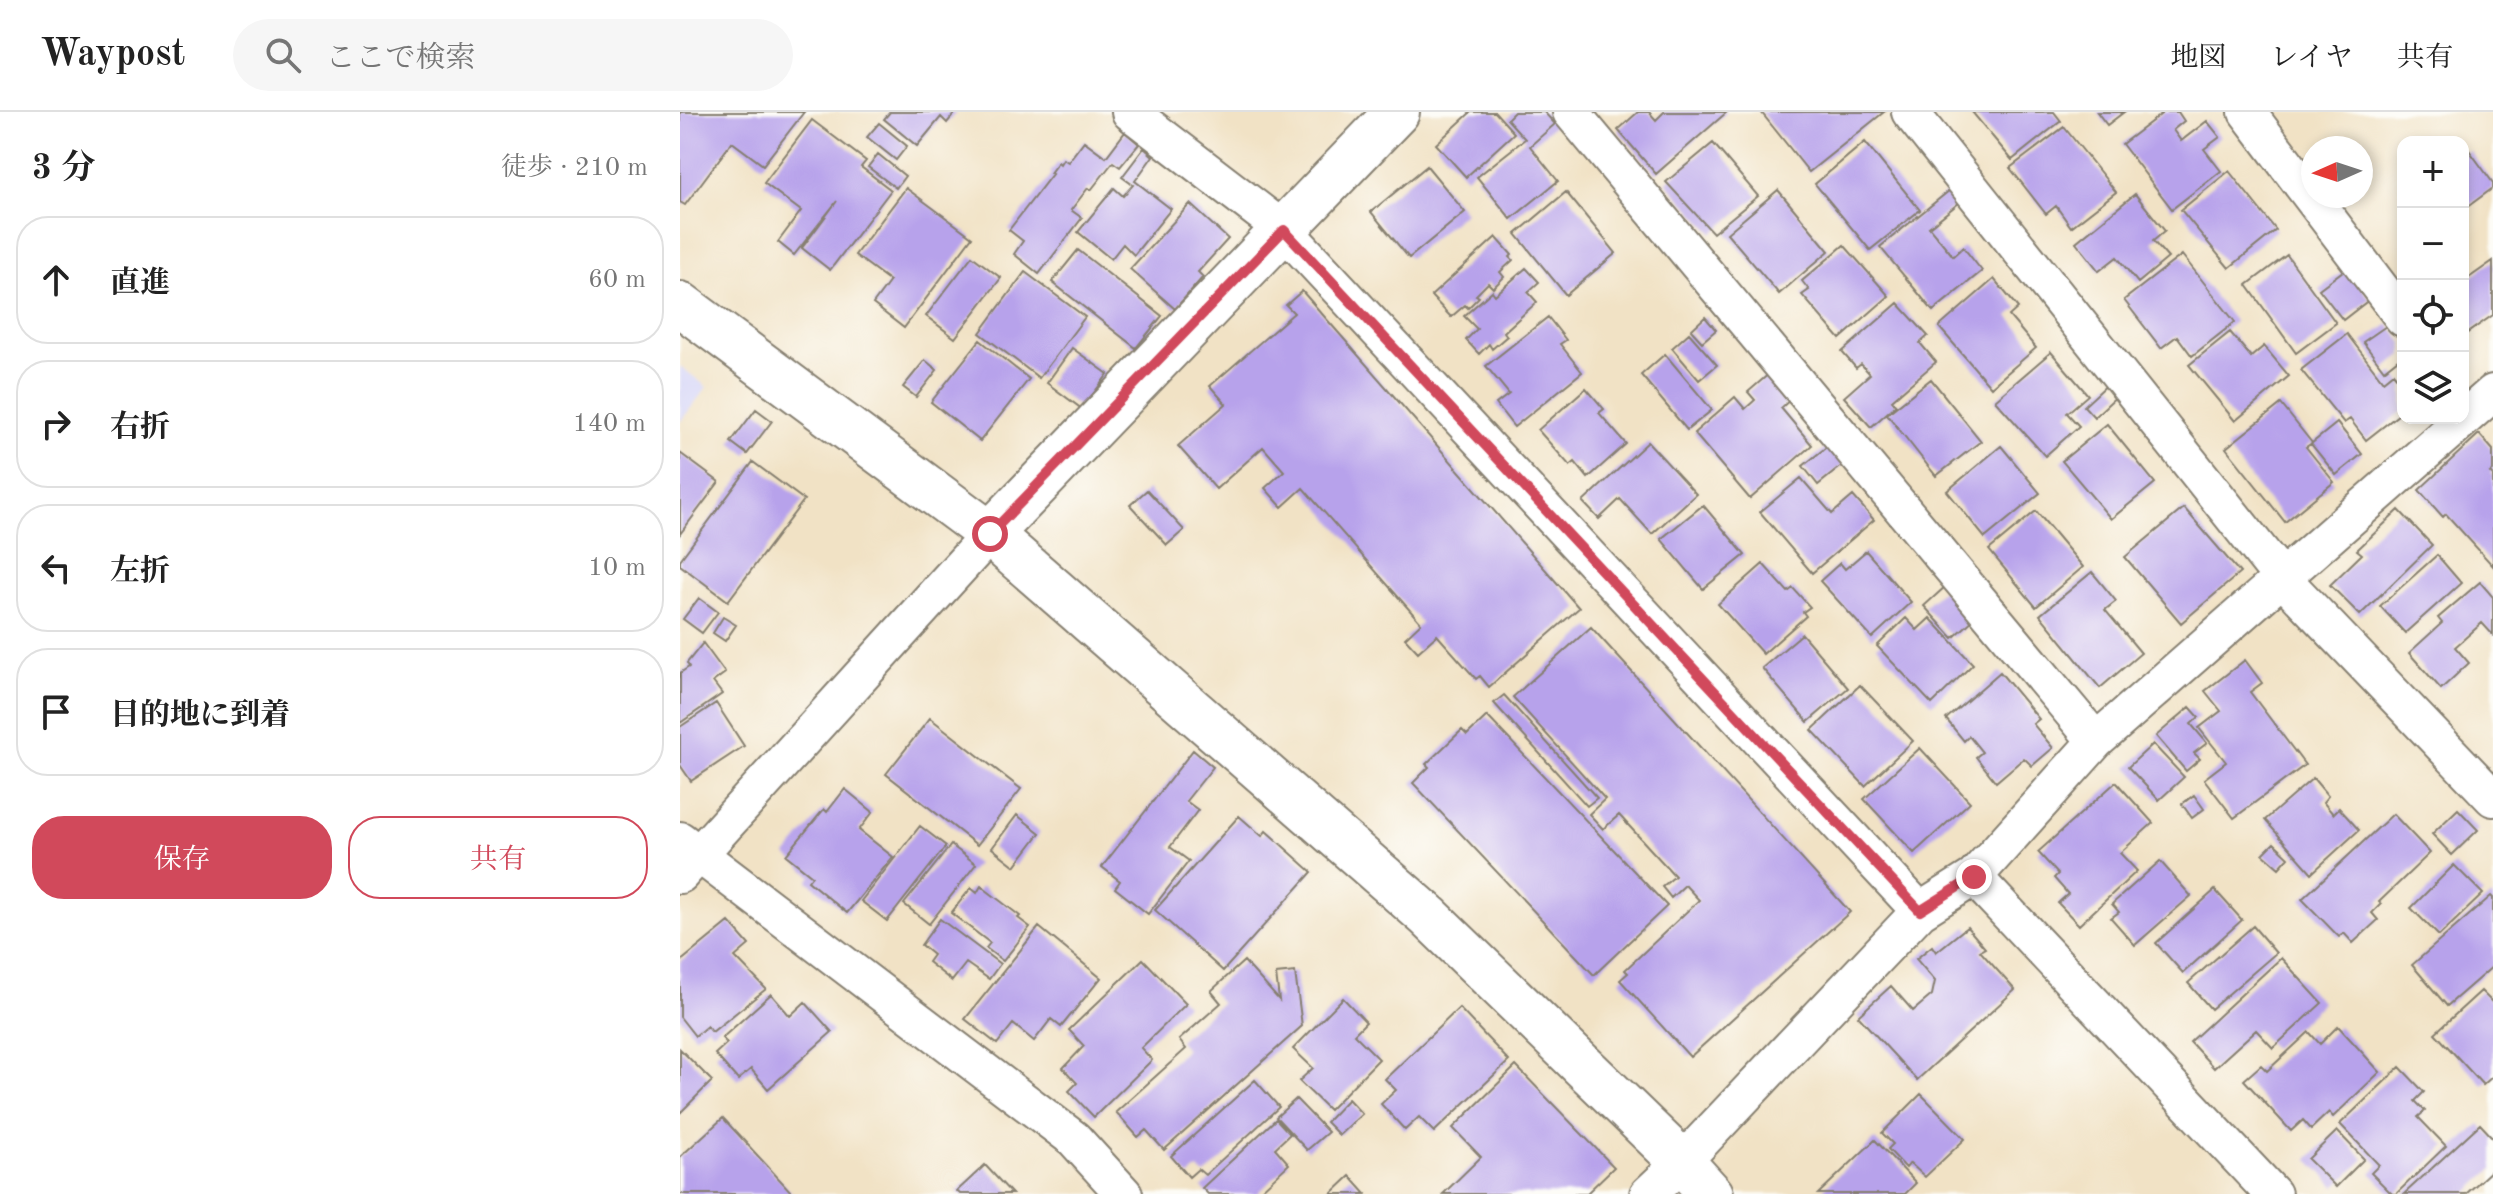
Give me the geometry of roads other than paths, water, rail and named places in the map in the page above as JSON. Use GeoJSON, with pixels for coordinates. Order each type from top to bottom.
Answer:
{"type":"FeatureCollection","features":[{"type":"Feature","properties":{"kind":"street"},"geometry":{"type":"LineString","coordinates":[[1130,112],[1284,230],[1920,911]]}},
{"type":"Feature","properties":{"kind":"street"},"geometry":{"type":"LineString","coordinates":[[1124,1194],[1074,1139],[686,856],[990,534],[1397,112]]}},
{"type":"Feature","properties":{"kind":"street"},"geometry":{"type":"LineString","coordinates":[[1571,112],[2096,741]]}},
{"type":"Feature","properties":{"kind":"street"},"geometry":{"type":"LineString","coordinates":[[1910,112],[2281,577],[2493,798]]}},
{"type":"Feature","properties":{"kind":"street"},"geometry":{"type":"LineString","coordinates":[[2247,112],[2397,310]]}},
{"type":"Feature","properties":{"kind":"street"},"geometry":{"type":"LineString","coordinates":[[680,304],[990,534],[1428,916],[1682,1162],[1711,1194]]}},
{"type":"Feature","properties":{"kind":"street"},"geometry":{"type":"LineString","coordinates":[[1648,1194],[1920,911],[1974,877],[2096,741],[2477,400]]}},
{"type":"Feature","properties":{"kind":"street"},"geometry":{"type":"LineString","coordinates":[[1974,877],[2273,1194]]}}]}
